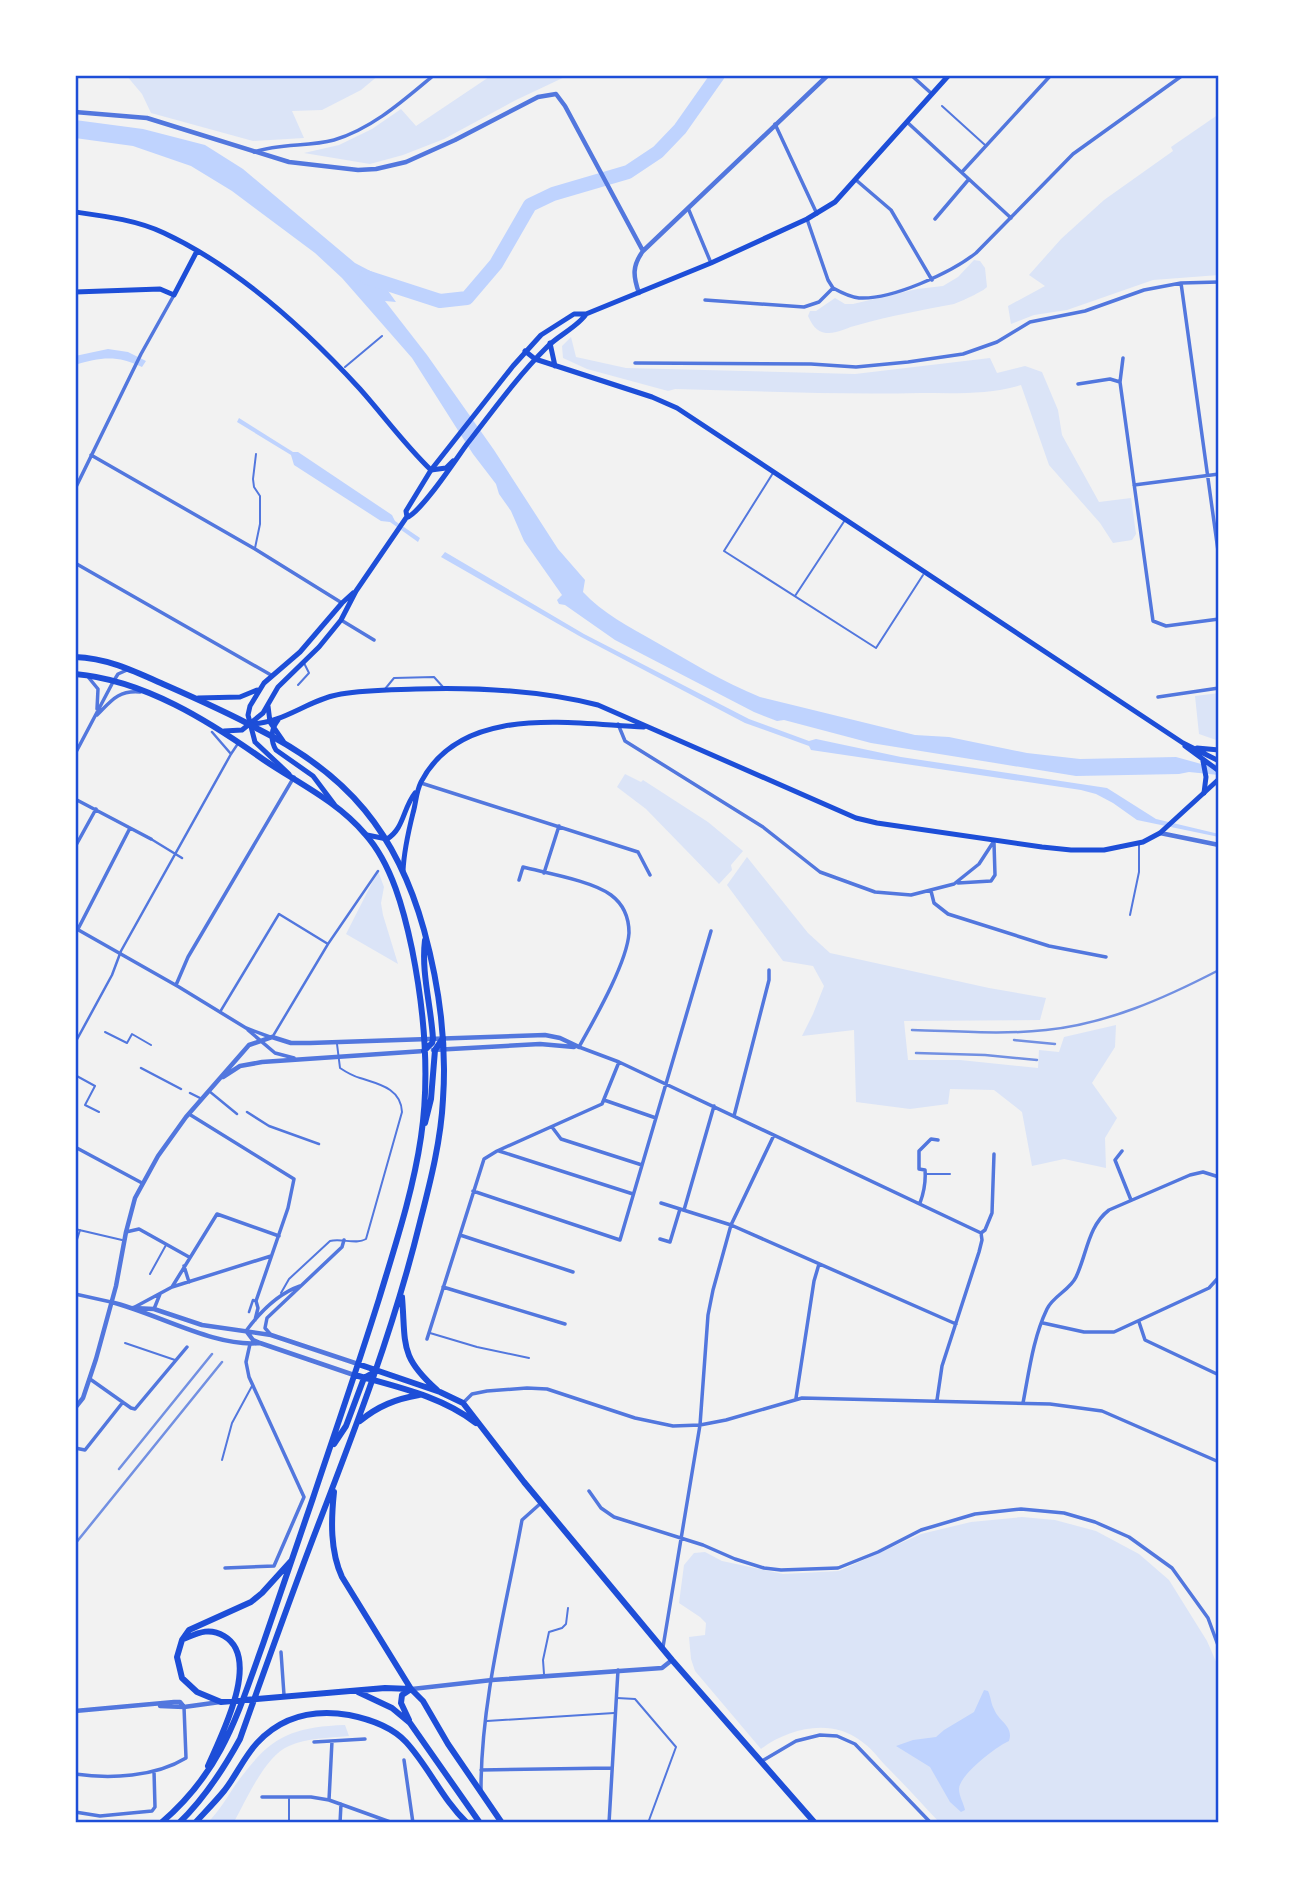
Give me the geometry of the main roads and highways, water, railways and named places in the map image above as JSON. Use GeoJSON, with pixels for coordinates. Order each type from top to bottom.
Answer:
{"type":"FeatureCollection","features":[{"type":"Feature","properties":{"kind":"highway"},"geometry":{"type":"LineString","coordinates":[[75,657],[104,661],[129,669],[250,724],[310,760],[351,793],[387,839],[419,911],[437,982],[444,1049],[443,1100],[427,1194],[377,1371],[240,1739],[223,1771],[179,1823]]}},
{"type":"Feature","properties":{"kind":"highway"},"geometry":{"type":"LineString","coordinates":[[78,674],[145,693],[224,732],[336,806],[367,835],[387,871],[406,923],[416,972],[424,1039],[421,1135]]}},
{"type":"Feature","properties":{"kind":"highway"},"geometry":{"type":"LineString","coordinates":[[424,1051],[433,1039],[422,962],[425,934]]}},
{"type":"Feature","properties":{"kind":"highway"},"geometry":{"type":"LineString","coordinates":[[161,1823],[192,1794],[217,1759],[234,1725],[355,1375],[396,1244],[432,1099],[435,1050],[443,1038]]}},
{"type":"Feature","properties":{"kind":"highway"},"geometry":{"type":"LineString","coordinates":[[401,1292],[407,1356],[416,1370],[440,1392]]}},
{"type":"Feature","properties":{"kind":"highway"},"geometry":{"type":"LineString","coordinates":[[358,1364],[440,1392],[463,1403],[541,1503],[672,1660],[815,1823]]}},
{"type":"Feature","properties":{"kind":"highway"},"geometry":{"type":"LineString","coordinates":[[328,1454],[346,1426],[364,1378],[377,1371]]}},
{"type":"Feature","properties":{"kind":"highway"},"geometry":{"type":"LineString","coordinates":[[355,1375],[421,1395],[459,1411],[482,1428]]}},
{"type":"Feature","properties":{"kind":"highway"},"geometry":{"type":"LineString","coordinates":[[357,1423],[384,1405],[421,1395]]}},
{"type":"Feature","properties":{"kind":"highway"},"geometry":{"type":"LineString","coordinates":[[336,1483],[331,1516],[338,1568],[411,1689],[423,1701],[448,1744],[502,1823]]}},
{"type":"Feature","properties":{"kind":"highway"},"geometry":{"type":"LineString","coordinates":[[293,1559],[262,1593],[250,1602],[189,1630],[182,1640],[177,1657],[181,1678],[197,1692],[221,1702],[397,1687],[411,1689]]}},
{"type":"Feature","properties":{"kind":"highway"},"geometry":{"type":"LineString","coordinates":[[182,1640],[202,1631],[218,1632],[230,1639],[240,1657],[238,1687],[204,1777]]}},
{"type":"Feature","properties":{"kind":"highway"},"geometry":{"type":"LineString","coordinates":[[411,1689],[402,1695],[401,1703],[410,1723],[480,1823]]}},
{"type":"Feature","properties":{"kind":"highway"},"geometry":{"type":"LineString","coordinates":[[356,1691],[392,1708],[410,1723]]}},
{"type":"Feature","properties":{"kind":"highway"},"geometry":{"type":"LineString","coordinates":[[195,1823],[224,1792],[256,1743],[282,1722],[299,1714],[331,1712],[362,1718],[390,1730],[404,1741],[454,1811],[468,1823]]}},
{"type":"Feature","properties":{"kind":"main road"},"geometry":{"type":"LineString","coordinates":[[224,732],[242,730],[263,713],[278,687],[341,620],[356,591],[406,517],[406,511],[431,470],[525,351],[548,330],[575,314],[586,314],[639,293],[817,214],[835,202],[949,75]]}},
{"type":"Feature","properties":{"kind":"main road"},"geometry":{"type":"LineString","coordinates":[[75,212],[117,219],[152,229],[197,251],[241,282],[298,327],[341,370],[431,470]]}},
{"type":"Feature","properties":{"kind":"main road"},"geometry":{"type":"LineString","coordinates":[[75,292],[160,289],[174,295],[197,251]]}},
{"type":"Feature","properties":{"kind":"main road"},"geometry":{"type":"LineString","coordinates":[[406,517],[412,516],[535,359],[586,314]]}},
{"type":"Feature","properties":{"kind":"main road"},"geometry":{"type":"LineString","coordinates":[[550,343],[555,366]]}},
{"type":"Feature","properties":{"kind":"main road"},"geometry":{"type":"LineString","coordinates":[[525,351],[535,359],[652,397],[677,408],[1183,743],[1217,760]]}},
{"type":"Feature","properties":{"kind":"main road"},"geometry":{"type":"LineString","coordinates":[[431,470],[446,468],[457,457]]}},
{"type":"Feature","properties":{"kind":"main road"},"geometry":{"type":"LineString","coordinates":[[293,776],[255,742],[250,724],[250,706],[258,690],[271,675],[312,640],[342,603],[356,591]]}},
{"type":"Feature","properties":{"kind":"main road"},"geometry":{"type":"LineString","coordinates":[[250,724],[272,725],[279,718],[339,694],[444,688],[517,691],[576,700],[598,705],[637,721],[644,727]]}},
{"type":"Feature","properties":{"kind":"main road"},"geometry":{"type":"LineString","coordinates":[[195,698],[240,697],[258,690]]}},
{"type":"Feature","properties":{"kind":"main road"},"geometry":{"type":"LineString","coordinates":[[576,700],[580,704],[603,710],[617,718],[618,724]]}},
{"type":"Feature","properties":{"kind":"main road"},"geometry":{"type":"LineString","coordinates":[[268,703],[272,744],[276,750],[313,776],[336,806]]}},
{"type":"Feature","properties":{"kind":"main road"},"geometry":{"type":"LineString","coordinates":[[367,835],[387,839],[400,828],[408,802],[436,758],[446,750],[470,735],[488,729],[542,723],[644,727],[856,818],[994,841],[1087,850],[1139,843],[1162,831],[1219,779]]}},
{"type":"Feature","properties":{"kind":"main road"},"geometry":{"type":"LineString","coordinates":[[272,725],[285,744]]}},
{"type":"Feature","properties":{"kind":"main road"},"geometry":{"type":"LineString","coordinates":[[1183,743],[1188,750],[1219,771]]}},
{"type":"Feature","properties":{"kind":"main road"},"geometry":{"type":"LineString","coordinates":[[1191,747],[1219,750]]}},
{"type":"Feature","properties":{"kind":"main road"},"geometry":{"type":"LineString","coordinates":[[1202,759],[1206,777],[1203,795]]}},
{"type":"Feature","properties":{"kind":"main road"},"geometry":{"type":"LineString","coordinates":[[403,871],[404,846],[417,791]]}},
{"type":"Feature","properties":{"kind":"water"},"geometry":{"type":"Polygon","coordinates":[[[75,120],[143,129],[205,145],[243,169],[355,263],[376,274],[396,302],[385,301],[494,450],[558,549],[585,580],[583,592],[617,619],[693,664],[760,697],[915,735],[949,737],[1027,753],[1080,759],[1176,757],[1205,765],[1219,764],[1219,775],[1189,772],[1076,776],[871,743],[784,720],[777,721],[754,712],[615,640],[565,605],[559,604],[557,600],[562,595],[524,541],[496,484],[473,454],[412,358],[342,278],[315,253],[232,191],[191,166],[133,146],[75,138],[75,120]]]}},
{"type":"Feature","properties":{"kind":"water"},"geometry":{"type":"Polygon","coordinates":[[[108,349],[128,352],[146,361],[142,367],[109,358],[75,365],[75,356],[108,349]]]}},
{"type":"Feature","properties":{"kind":"water"},"geometry":{"type":"Polygon","coordinates":[[[239,418],[293,452],[298,452],[392,515],[395,521],[420,538],[418,542],[390,522],[381,521],[294,465],[291,455],[237,422],[239,418]]]}},
{"type":"Feature","properties":{"kind":"water"},"geometry":{"type":"Polygon","coordinates":[[[445,552],[584,634],[749,719],[809,741],[816,739],[901,757],[1107,788],[1156,819],[1219,834],[1219,837],[1137,820],[1113,803],[1081,790],[811,750],[809,746],[745,723],[581,637],[441,557],[445,552]]]}},
{"type":"Feature","properties":{"kind":"water"},"geometry":{"type":"Polygon","coordinates":[[[984,1690],[988,1691],[993,1707],[1008,1728],[1010,1736],[1009,1741],[979,1762],[965,1776],[959,1789],[965,1810],[961,1812],[950,1802],[930,1767],[896,1746],[913,1740],[936,1737],[974,1712],[984,1690]]]}},
{"type":"Feature","properties":{"kind":"waterway"},"geometry":{"type":"LineString","coordinates":[[366,277],[440,301],[467,298],[496,264],[530,205],[553,194],[628,172],[658,152],[680,129],[718,75]]}},
{"type":"Feature","properties":{"kind":"railway"},"geometry":{"type":"LineString","coordinates":[[912,1030],[1013,1032],[1069,1027],[1135,1008],[1219,970]]}},
{"type":"Feature","properties":{"kind":"railway"},"geometry":{"type":"LineString","coordinates":[[1014,1040],[1055,1044]]}},
{"type":"Feature","properties":{"kind":"railway"},"geometry":{"type":"LineString","coordinates":[[916,1053],[1037,1060]]}},
{"type":"Feature","properties":{"kind":"railway"},"geometry":{"type":"LineString","coordinates":[[119,1469],[212,1354]]}},
{"type":"Feature","properties":{"kind":"railway"},"geometry":{"type":"LineString","coordinates":[[75,1544],[222,1362]]}}]}
